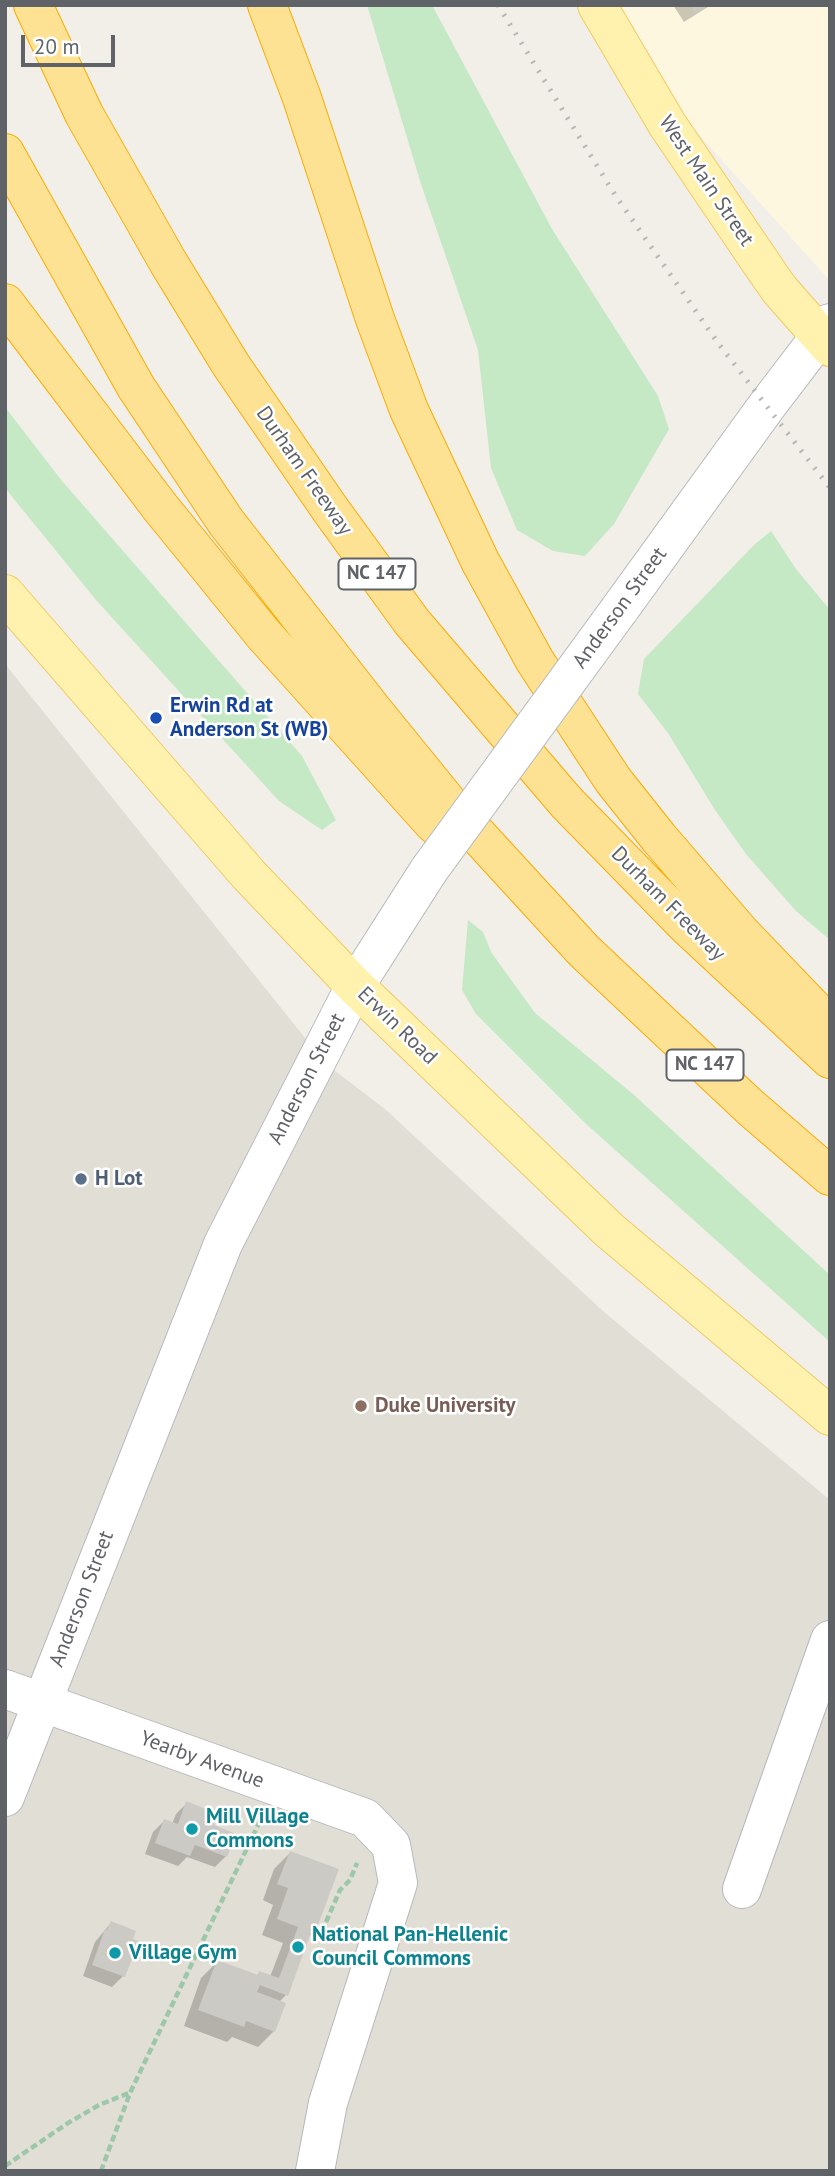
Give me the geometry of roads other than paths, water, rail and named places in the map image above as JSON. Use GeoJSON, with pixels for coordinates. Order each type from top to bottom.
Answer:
{"type":"FeatureCollection","features":[{"type":"Feature","properties":{"kind":"highway","name":"Durham Freeway"},"geometry":{"type":"LineString","coordinates":[[33,5],[84,114],[224,354],[330,509],[412,622],[567,803],[685,924],[830,1059]]}},
{"type":"Feature","properties":{"kind":"highway"},"geometry":{"type":"LineString","coordinates":[[267,5],[409,410],[480,561],[523,639],[613,780],[659,838],[740,932],[830,1026]]}},
{"type":"Feature","properties":{"kind":"highway","name":"NC 147"},"geometry":{"type":"LineString","coordinates":[[5,153],[136,387],[226,522],[450,805],[584,951],[750,1107],[830,1176]]}},
{"type":"Feature","properties":{"kind":"highway"},"geometry":{"type":"LineString","coordinates":[[5,303],[160,507],[291,665],[433,823],[584,951]]}},
{"type":"Feature","properties":{"kind":"main road","name":"West Main Street"},"geometry":{"type":"LineString","coordinates":[[597,5],[667,124],[779,289],[827,335]]}},
{"type":"Feature","properties":{"kind":"main road","name":"Erwin Road"},"geometry":{"type":"LineString","coordinates":[[5,594],[249,875],[355,986],[609,1230],[830,1416]]}},
{"type":"Feature","properties":{"kind":"street","name":"Anderson Street"},"geometry":{"type":"LineString","coordinates":[[5,1797],[223,1244],[355,986],[429,870],[766,407],[827,335]]}},
{"type":"Feature","properties":{"kind":"street"},"geometry":{"type":"LineString","coordinates":[[743,1889],[830,1640]]}},
{"type":"Feature","properties":{"kind":"street","name":"Yearby Avenue"},"geometry":{"type":"LineString","coordinates":[[5,1689],[365,1818],[375,1850],[398,1883],[328,2103],[315,2171]]}},
{"type":"Feature","properties":{"kind":"railway"},"geometry":{"type":"LineString","coordinates":[[498,5],[615,195],[718,343],[830,488]]}},
{"type":"Feature","properties":{"kind":"place","name":"Erwin Rd at Anderson St (WB)"},"geometry":{"type":"Point","coordinates":[156,718]}},
{"type":"Feature","properties":{"kind":"place","name":"H Lot"},"geometry":{"type":"Point","coordinates":[81,1179]}},
{"type":"Feature","properties":{"kind":"place","name":"Duke University"},"geometry":{"type":"Point","coordinates":[361,1406]}},
{"type":"Feature","properties":{"kind":"place","name":"Mill Village Commons"},"geometry":{"type":"Point","coordinates":[192,1829]}},
{"type":"Feature","properties":{"kind":"place","name":"National Pan-Hellenic Council Commons"},"geometry":{"type":"Point","coordinates":[298,1947]}},
{"type":"Feature","properties":{"kind":"place","name":"Village Gym"},"geometry":{"type":"Point","coordinates":[115,1953]}}]}
